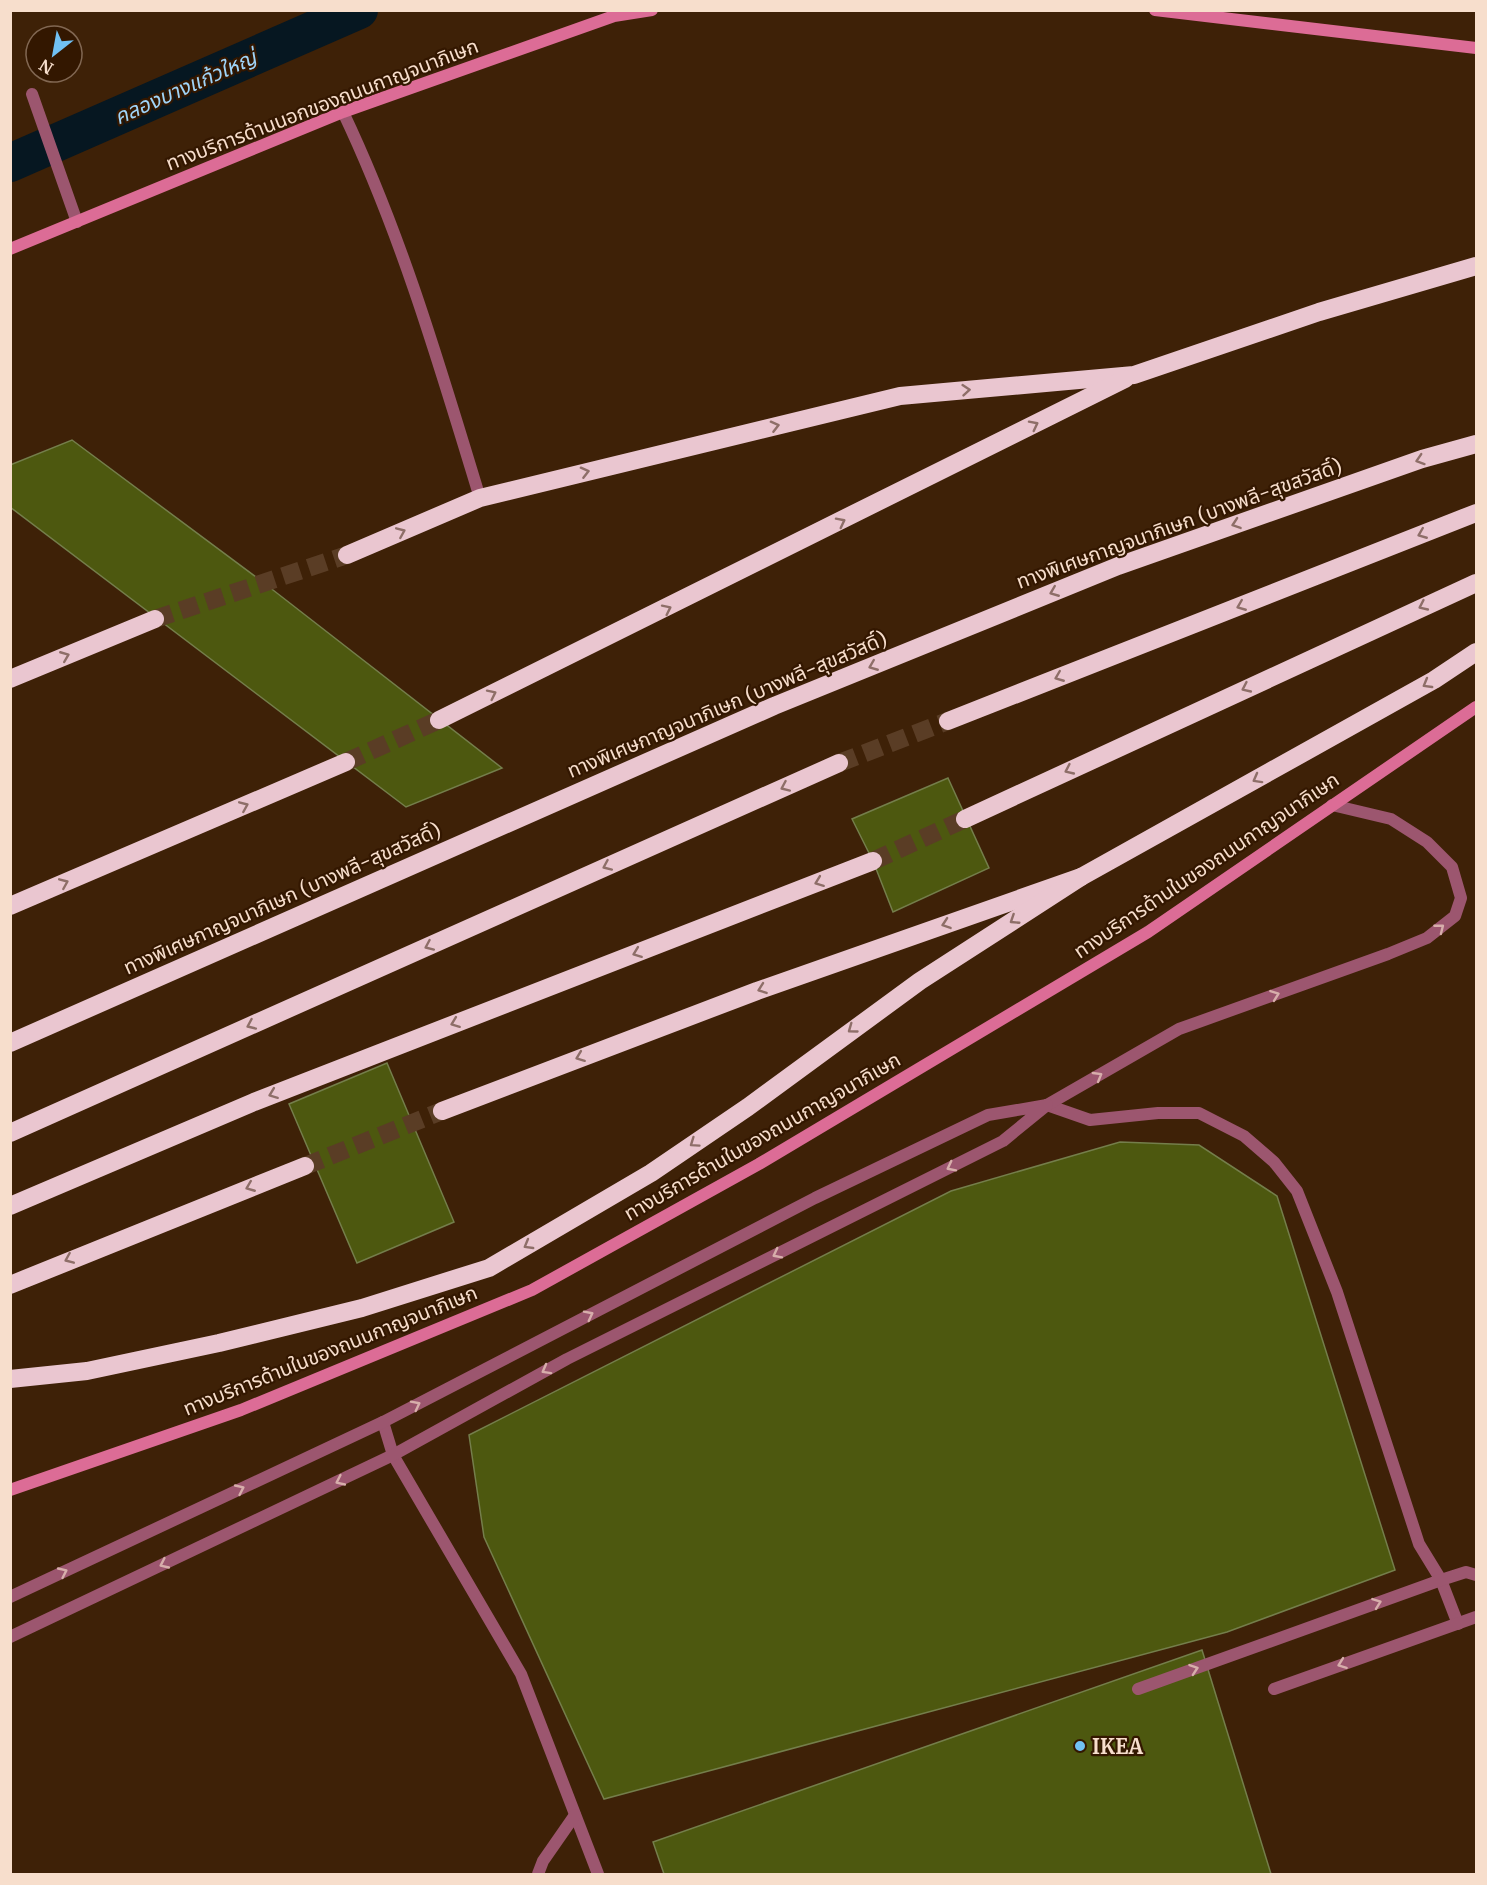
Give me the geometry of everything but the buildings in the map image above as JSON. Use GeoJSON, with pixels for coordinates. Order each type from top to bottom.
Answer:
{"type":"FeatureCollection","features":[{"type":"Feature","properties":{"kind":"highway"},"geometry":{"type":"LineString","coordinates":[[439,720],[1134,375],[1319,312],[1476,266]]}},
{"type":"Feature","properties":{"kind":"highway"},"geometry":{"type":"LineString","coordinates":[[347,555],[480,498],[900,396],[1134,375]]}},
{"type":"Feature","properties":{"kind":"highway","name":"ทางพิเศษกาญจนาภิเษก (บางพลี-สุขสวัสดิ์)"},"geometry":{"type":"LineString","coordinates":[[10,1043],[774,706],[1118,566],[1422,459],[1476,444]]}},
{"type":"Feature","properties":{"kind":"highway"},"geometry":{"type":"LineString","coordinates":[[948,721],[1476,513]]}},
{"type":"Feature","properties":{"kind":"highway"},"geometry":{"type":"LineString","coordinates":[[965,819],[1476,583]]}},
{"type":"Feature","properties":{"kind":"highway"},"geometry":{"type":"LineString","coordinates":[[10,679],[155,619]]}},
{"type":"Feature","properties":{"kind":"highway"},"geometry":{"type":"LineString","coordinates":[[10,1379],[87,1371],[219,1343],[362,1308],[489,1268],[651,1173],[748,1107],[920,981],[1081,877],[1434,680],[1476,652]]}},
{"type":"Feature","properties":{"kind":"highway"},"geometry":{"type":"LineString","coordinates":[[10,906],[346,762]]}},
{"type":"Feature","properties":{"kind":"highway"},"geometry":{"type":"LineString","coordinates":[[10,1133],[839,763]]}},
{"type":"Feature","properties":{"kind":"highway"},"geometry":{"type":"LineString","coordinates":[[10,1206],[254,1102],[873,861]]}},
{"type":"Feature","properties":{"kind":"highway"},"geometry":{"type":"LineString","coordinates":[[442,1112],[757,991],[1081,877]]}},
{"type":"Feature","properties":{"kind":"highway"},"geometry":{"type":"LineString","coordinates":[[10,1285],[305,1166]]}},
{"type":"Feature","properties":{"kind":"main road","name":"ทางบริการด้านนอกของถนนกาญจนาภิเษก"},"geometry":{"type":"LineString","coordinates":[[10,249],[343,112],[614,16],[652,10]]}},
{"type":"Feature","properties":{"kind":"main road"},"geometry":{"type":"LineString","coordinates":[[1155,10],[1476,48]]}},
{"type":"Feature","properties":{"kind":"main road","name":"ทางบริการด้านในของถนนกาญจนาภิเษก"},"geometry":{"type":"LineString","coordinates":[[10,1490],[241,1410],[532,1290],[759,1164],[1148,932],[1476,707]]}},
{"type":"Feature","properties":{"kind":"street"},"geometry":{"type":"LineString","coordinates":[[32,94],[77,222]]}},
{"type":"Feature","properties":{"kind":"street"},"geometry":{"type":"LineString","coordinates":[[343,112],[364,157],[410,273],[480,498]]}},
{"type":"Feature","properties":{"kind":"street"},"geometry":{"type":"LineString","coordinates":[[10,1638],[393,1455],[567,1359],[1003,1141],[1047,1105],[1179,1029],[1388,954],[1427,938],[1455,916],[1461,898],[1452,867],[1427,842],[1391,819],[1332,805]]}},
{"type":"Feature","properties":{"kind":"street"},"geometry":{"type":"LineString","coordinates":[[10,1597],[383,1422],[814,1198],[988,1115],[1047,1105],[1090,1120],[1158,1113],[1199,1113],[1244,1136],[1274,1162],[1297,1191],[1337,1292],[1419,1544],[1441,1580],[1458,1624]]}},
{"type":"Feature","properties":{"kind":"street"},"geometry":{"type":"LineString","coordinates":[[383,1422],[393,1455],[521,1674],[598,1875]]}},
{"type":"Feature","properties":{"kind":"street"},"geometry":{"type":"LineString","coordinates":[[1138,1689],[1441,1580],[1466,1572],[1476,1575]]}},
{"type":"Feature","properties":{"kind":"street"},"geometry":{"type":"LineString","coordinates":[[1274,1689],[1476,1617]]}},
{"type":"Feature","properties":{"kind":"street"},"geometry":{"type":"LineString","coordinates":[[538,1875],[543,1861],[575,1815]]}},
{"type":"Feature","properties":{"kind":"waterway","name":"คลองบางแก้วใหญ่"},"geometry":{"type":"LineString","coordinates":[[10,163],[359,10]]}},
{"type":"Feature","properties":{"kind":"tunnel"},"geometry":{"type":"LineString","coordinates":[[155,619],[347,555]]}},
{"type":"Feature","properties":{"kind":"tunnel"},"geometry":{"type":"LineString","coordinates":[[346,762],[439,720]]}},
{"type":"Feature","properties":{"kind":"tunnel"},"geometry":{"type":"LineString","coordinates":[[839,763],[948,721]]}},
{"type":"Feature","properties":{"kind":"tunnel"},"geometry":{"type":"LineString","coordinates":[[873,861],[965,819]]}},
{"type":"Feature","properties":{"kind":"tunnel"},"geometry":{"type":"LineString","coordinates":[[305,1166],[442,1111]]}},
{"type":"Feature","properties":{"kind":"place","name":"IKEA"},"geometry":{"type":"Point","coordinates":[1080,1746]}}]}
